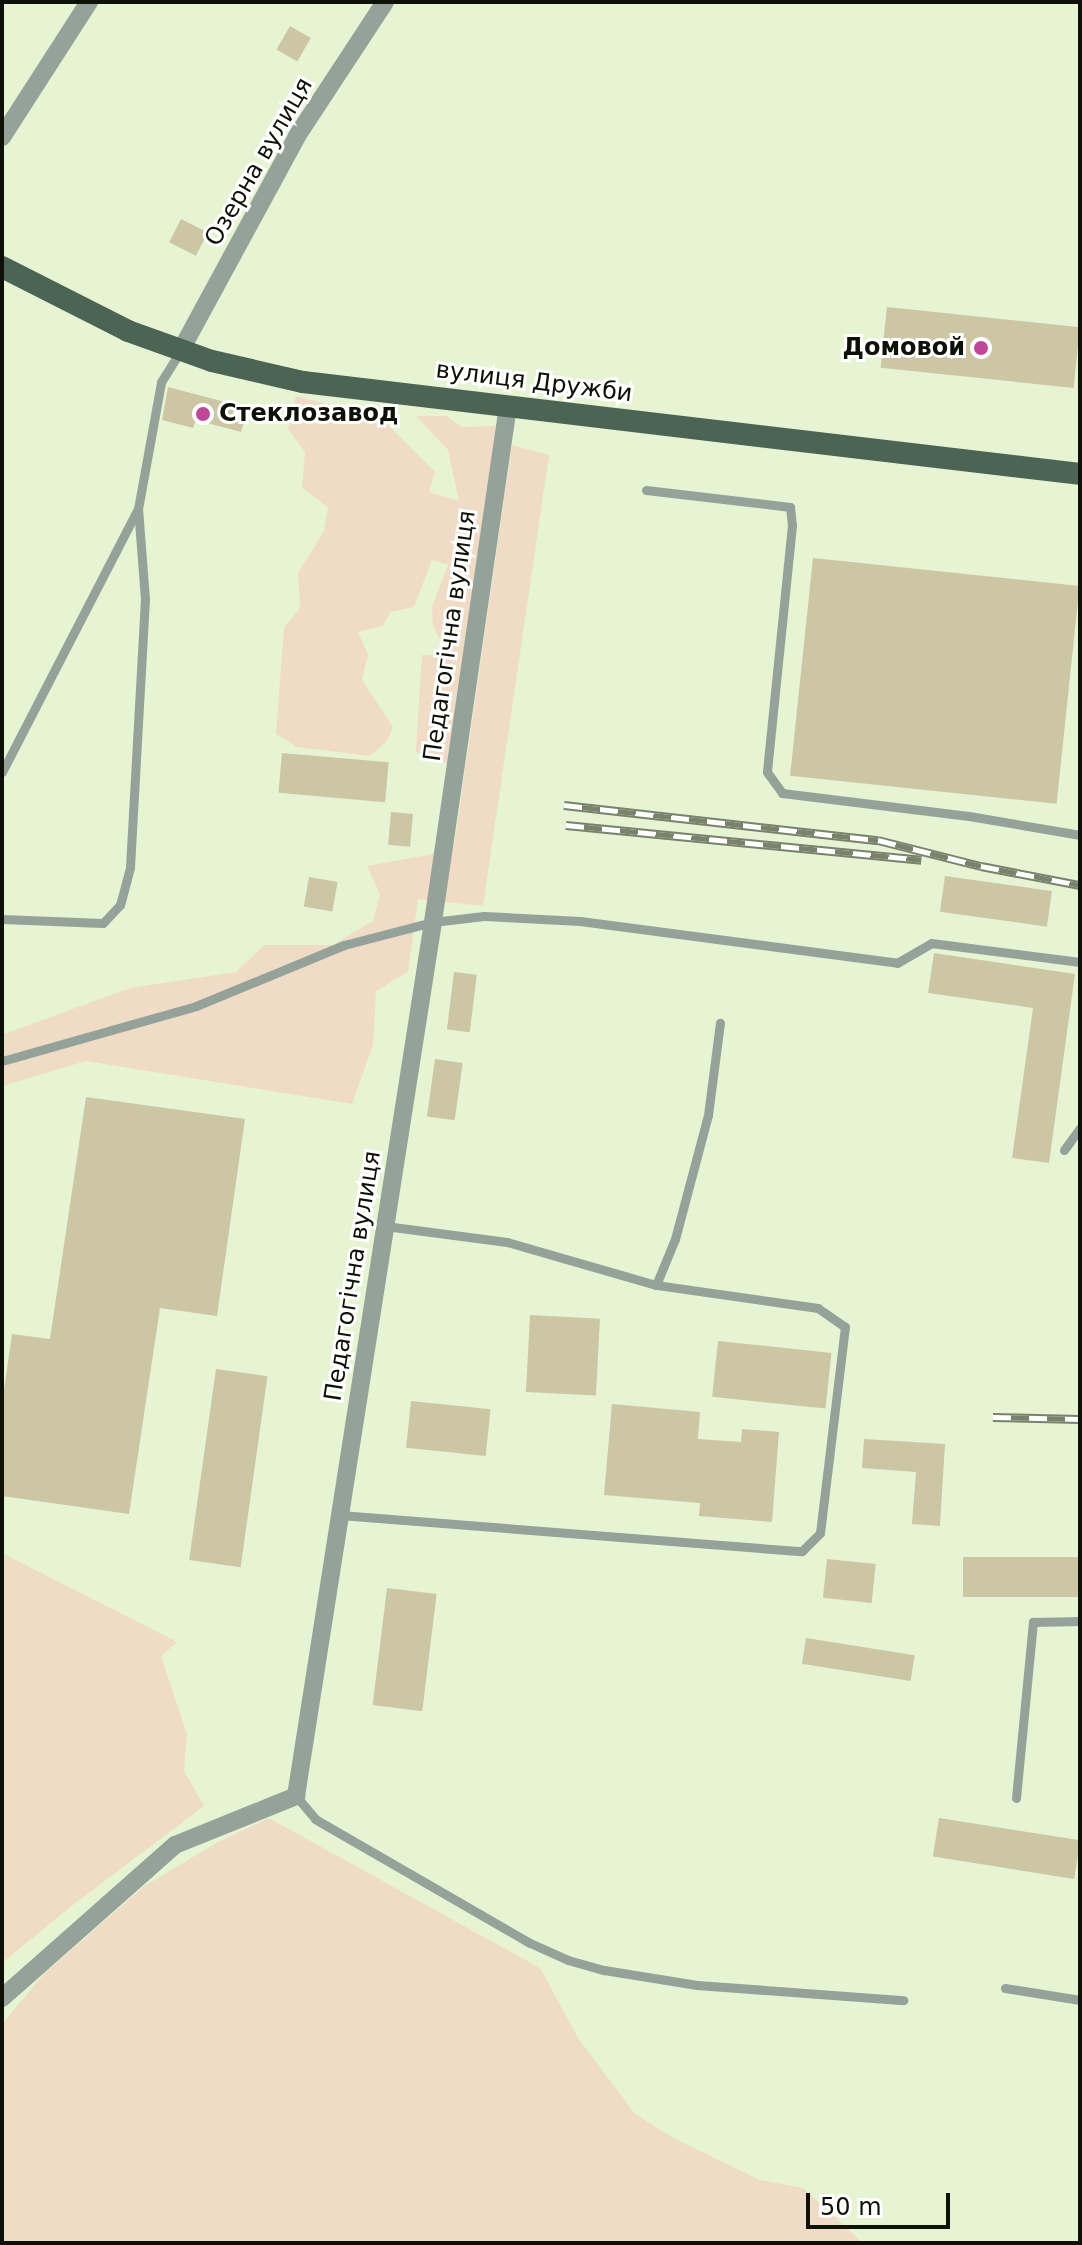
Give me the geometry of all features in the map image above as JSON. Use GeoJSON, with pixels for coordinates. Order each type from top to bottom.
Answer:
{"type":"FeatureCollection","features":[{"type":"Feature","properties":{"kind":"main road","name":"вулиця Дружби"},"geometry":{"type":"LineString","coordinates":[[2,267],[128,331],[212,361],[303,382],[1080,474]]}},
{"type":"Feature","properties":{"kind":"street"},"geometry":{"type":"LineString","coordinates":[[2,137],[89,2]]}},
{"type":"Feature","properties":{"kind":"street","name":"Озерна вулиця"},"geometry":{"type":"LineString","coordinates":[[181,350],[297,136],[385,2]]}},
{"type":"Feature","properties":{"kind":"street","name":"Педагогічна вулиця"},"geometry":{"type":"LineString","coordinates":[[296,1796],[433,922],[508,406]]}},
{"type":"Feature","properties":{"kind":"street"},"geometry":{"type":"LineString","coordinates":[[2,1998],[175,1845],[296,1796]]}},
{"type":"Feature","properties":{"kind":"lane"},"geometry":{"type":"LineString","coordinates":[[2,919],[103,923],[120,905],[130,867],[145,599],[138,509],[161,382],[181,350]]}},
{"type":"Feature","properties":{"kind":"lane"},"geometry":{"type":"LineString","coordinates":[[646,490],[790,507],[792,525],[767,772],[782,793],[969,816],[1080,835]]}},
{"type":"Feature","properties":{"kind":"lane"},"geometry":{"type":"LineString","coordinates":[[2,772],[138,509]]}},
{"type":"Feature","properties":{"kind":"lane"},"geometry":{"type":"LineString","coordinates":[[2,1061],[196,1006],[344,945],[433,922],[484,916],[580,921],[897,963],[931,943],[1080,962]]}},
{"type":"Feature","properties":{"kind":"lane"},"geometry":{"type":"LineString","coordinates":[[656,1285],[675,1239],[708,1115],[720,1023]]}},
{"type":"Feature","properties":{"kind":"lane"},"geometry":{"type":"LineString","coordinates":[[1064,1150],[1080,1128]]}},
{"type":"Feature","properties":{"kind":"lane"},"geometry":{"type":"LineString","coordinates":[[340,1515],[802,1551],[820,1533],[845,1327],[818,1308],[656,1285],[507,1242],[385,1226]]}},
{"type":"Feature","properties":{"kind":"lane"},"geometry":{"type":"LineString","coordinates":[[1016,1798],[1033,1622],[1080,1621]]}},
{"type":"Feature","properties":{"kind":"lane"},"geometry":{"type":"LineString","coordinates":[[296,1796],[315,1819],[530,1943],[568,1960],[604,1970],[697,1985],[903,2000]]}},
{"type":"Feature","properties":{"kind":"lane"},"geometry":{"type":"LineString","coordinates":[[1005,1988],[1080,2000]]}},
{"type":"Feature","properties":{"kind":"shaded area"},"geometry":{"type":"Polygon","coordinates":[[[296,396],[381,418],[435,472],[429,492],[459,501],[448,450],[416,416],[446,416],[462,427],[495,426],[498,443],[452,765],[416,752],[422,655],[449,656],[433,626],[432,607],[448,565],[432,560],[414,607],[390,612],[383,626],[358,632],[368,655],[362,680],[393,727],[387,741],[370,756],[297,747],[276,734],[284,628],[300,608],[298,573],[324,531],[328,507],[302,488],[305,452],[288,429],[296,396]]]}},
{"type":"Feature","properties":{"kind":"shaded area"},"geometry":{"type":"Polygon","coordinates":[[[512,445],[549,455],[483,906],[418,899],[408,972],[376,991],[373,1045],[352,1104],[86,1061],[2,1086],[2,1035],[130,988],[236,972],[264,945],[333,945],[373,921],[380,894],[367,866],[428,855],[454,846],[512,445]]]}},
{"type":"Feature","properties":{"kind":"shaded area"},"geometry":{"type":"Polygon","coordinates":[[[2,1553],[177,1642],[161,1656],[187,1734],[184,1771],[204,1806],[2,1963],[2,1553]]]}},
{"type":"Feature","properties":{"kind":"shaded area"},"geometry":{"type":"Polygon","coordinates":[[[269,1818],[540,1968],[578,2038],[635,2114],[675,2139],[760,2180],[803,2188],[863,2243],[2,2243],[2,2024],[43,1975],[143,1887],[218,1842],[269,1818]]]}},
{"type":"Feature","properties":{"kind":"building"},"geometry":{"type":"Polygon","coordinates":[[[290,26],[311,38],[297,61],[276,49],[290,26]]]}},
{"type":"Feature","properties":{"kind":"building"},"geometry":{"type":"Polygon","coordinates":[[[181,219],[208,233],[196,256],[169,242],[181,219]]]}},
{"type":"Feature","properties":{"kind":"building","name":"Домовой"},"geometry":{"type":"Polygon","coordinates":[[[887,307],[1080,327],[1074,388],[881,368],[887,307]]]}},
{"type":"Feature","properties":{"kind":"building","name":"Стеклозавод"},"geometry":{"type":"Polygon","coordinates":[[[168,387],[248,408],[241,432],[196,420],[193,428],[162,420],[168,387]]]}},
{"type":"Feature","properties":{"kind":"building"},"geometry":{"type":"Polygon","coordinates":[[[813,558],[1080,586],[1057,804],[790,776],[813,558]]]}},
{"type":"Feature","properties":{"kind":"building"},"geometry":{"type":"Polygon","coordinates":[[[282,753],[389,762],[385,802],[279,793],[282,753]]]}},
{"type":"Feature","properties":{"kind":"building"},"geometry":{"type":"Polygon","coordinates":[[[391,812],[413,814],[410,847],[388,845],[391,812]]]}},
{"type":"Feature","properties":{"kind":"building"},"geometry":{"type":"Polygon","coordinates":[[[945,876],[1052,891],[1047,927],[940,912],[945,876]]]}},
{"type":"Feature","properties":{"kind":"building"},"geometry":{"type":"Polygon","coordinates":[[[309,877],[338,882],[332,912],[304,907],[309,877]]]}},
{"type":"Feature","properties":{"kind":"building"},"geometry":{"type":"Polygon","coordinates":[[[934,953],[1075,974],[1049,1163],[1012,1158],[1033,1008],[928,993],[934,953]]]}},
{"type":"Feature","properties":{"kind":"building"},"geometry":{"type":"Polygon","coordinates":[[[454,972],[477,975],[470,1032],[447,1030],[454,972]]]}},
{"type":"Feature","properties":{"kind":"building"},"geometry":{"type":"Polygon","coordinates":[[[435,1059],[463,1063],[455,1120],[427,1116],[435,1059]]]}},
{"type":"Feature","properties":{"kind":"building"},"geometry":{"type":"Polygon","coordinates":[[[86,1097],[245,1119],[217,1316],[160,1308],[129,1514],[2,1496],[2,1404],[12,1334],[50,1339],[86,1097]]]}},
{"type":"Feature","properties":{"kind":"building"},"geometry":{"type":"Polygon","coordinates":[[[530,1315],[600,1319],[596,1396],[526,1392],[530,1315]]]}},
{"type":"Feature","properties":{"kind":"building"},"geometry":{"type":"Polygon","coordinates":[[[718,1341],[831,1353],[826,1409],[712,1397],[718,1341]]]}},
{"type":"Feature","properties":{"kind":"building"},"geometry":{"type":"Polygon","coordinates":[[[216,1369],[267,1376],[241,1567],[189,1560],[216,1369]]]}},
{"type":"Feature","properties":{"kind":"building"},"geometry":{"type":"Polygon","coordinates":[[[411,1401],[491,1409],[486,1456],[406,1448],[411,1401]]]}},
{"type":"Feature","properties":{"kind":"building"},"geometry":{"type":"Polygon","coordinates":[[[612,1404],[700,1412],[698,1439],[741,1442],[742,1429],[779,1432],[772,1522],[699,1516],[700,1503],[604,1495],[612,1404]]]}},
{"type":"Feature","properties":{"kind":"building"},"geometry":{"type":"Polygon","coordinates":[[[864,1439],[945,1444],[940,1526],[912,1524],[916,1472],[862,1468],[864,1439]]]}},
{"type":"Feature","properties":{"kind":"building"},"geometry":{"type":"Polygon","coordinates":[[[963,1557],[1080,1557],[1080,1597],[963,1597],[963,1557]]]}},
{"type":"Feature","properties":{"kind":"building"},"geometry":{"type":"Polygon","coordinates":[[[827,1559],[876,1564],[872,1603],[823,1598],[827,1559]]]}},
{"type":"Feature","properties":{"kind":"building"},"geometry":{"type":"Polygon","coordinates":[[[387,1588],[437,1594],[422,1711],[373,1705],[387,1588]]]}},
{"type":"Feature","properties":{"kind":"building"},"geometry":{"type":"Polygon","coordinates":[[[806,1638],[915,1655],[911,1681],[802,1664],[806,1638]]]}},
{"type":"Feature","properties":{"kind":"building"},"geometry":{"type":"Polygon","coordinates":[[[939,1818],[1080,1840],[1074,1879],[933,1857],[939,1818]]]}},
{"type":"Feature","properties":{"kind":"railway"},"geometry":{"type":"LineString","coordinates":[[564,805],[878,840],[981,866],[1080,885]]}},
{"type":"Feature","properties":{"kind":"railway"},"geometry":{"type":"LineString","coordinates":[[566,825],[921,860]]}},
{"type":"Feature","properties":{"kind":"railway"},"geometry":{"type":"LineString","coordinates":[[993,1417],[1080,1419]]}},
{"type":"Feature","properties":{"kind":"place","name":"Домовой"},"geometry":{"type":"Point","coordinates":[981,348]}},
{"type":"Feature","properties":{"kind":"place","name":"Стеклозавод"},"geometry":{"type":"Point","coordinates":[203,414]}}]}
